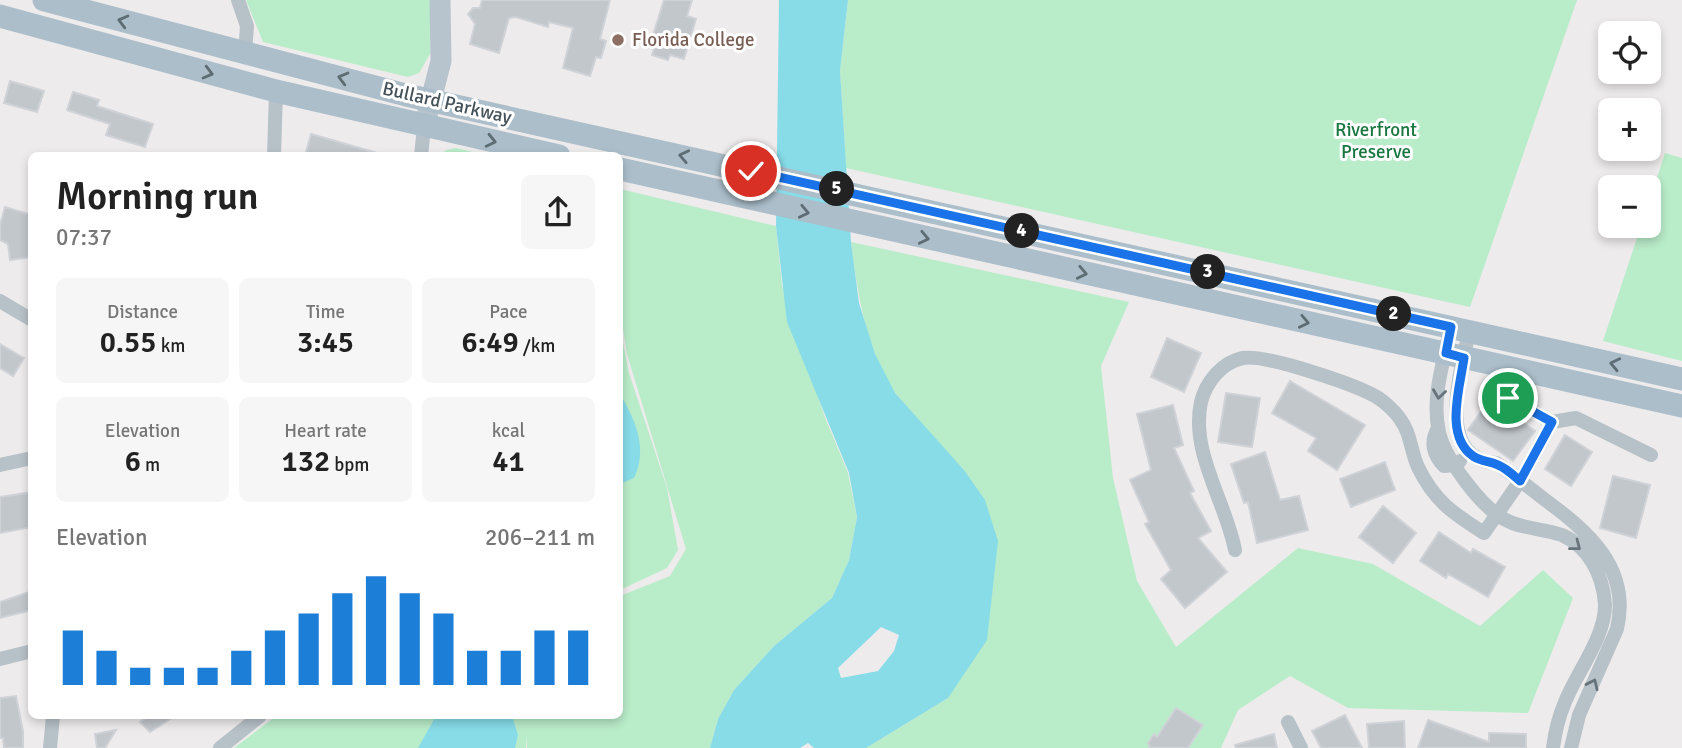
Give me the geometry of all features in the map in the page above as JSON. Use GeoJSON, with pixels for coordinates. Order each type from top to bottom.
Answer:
{"type":"FeatureCollection","features":[{"type":"Feature","properties":{"kind":"main road","name":"Bullard Parkway"},"geometry":{"type":"LineString","coordinates":[[44,0],[431,100],[1682,379]]}},
{"type":"Feature","properties":{"kind":"main road","name":"Bullard Parkway"},"geometry":{"type":"LineString","coordinates":[[0,16],[276,91],[540,152]]}},
{"type":"Feature","properties":{"kind":"main road"},"geometry":{"type":"LineString","coordinates":[[623,171],[1682,406]]}},
{"type":"Feature","properties":{"kind":"street"},"geometry":{"type":"LineString","coordinates":[[238,0],[247,26],[245,53]]}},
{"type":"Feature","properties":{"kind":"street"},"geometry":{"type":"LineString","coordinates":[[421,152],[424,127],[441,61],[440,0]]}},
{"type":"Feature","properties":{"kind":"street"},"geometry":{"type":"LineString","coordinates":[[274,152],[276,91]]}},
{"type":"Feature","properties":{"kind":"street"},"geometry":{"type":"LineString","coordinates":[[0,301],[28,318]]}},
{"type":"Feature","properties":{"kind":"street"},"geometry":{"type":"LineString","coordinates":[[1460,329],[1455,356],[1455,412],[1461,441],[1468,452],[1484,462],[1496,463],[1578,524],[1608,558],[1619,586],[1620,615],[1617,629],[1578,715],[1571,748]]}},
{"type":"Feature","properties":{"kind":"street"},"geometry":{"type":"LineString","coordinates":[[1455,356],[1437,397],[1438,427],[1455,466],[1497,515],[1511,523],[1561,535],[1580,546],[1595,566],[1602,586],[1605,606],[1599,630],[1564,704],[1553,748]]}},
{"type":"Feature","properties":{"kind":"street"},"geometry":{"type":"LineString","coordinates":[[1235,550],[1230,526],[1201,448],[1199,424],[1207,386],[1219,370],[1241,358],[1259,357],[1338,381],[1377,397],[1403,422],[1418,467],[1444,507],[1484,533],[1520,481],[1552,422]]}},
{"type":"Feature","properties":{"kind":"street"},"geometry":{"type":"LineString","coordinates":[[1508,398],[1552,422],[1576,418],[1651,455]]}},
{"type":"Feature","properties":{"kind":"street"},"geometry":{"type":"LineString","coordinates":[[1455,466],[1468,452]]}},
{"type":"Feature","properties":{"kind":"street"},"geometry":{"type":"LineString","coordinates":[[0,465],[28,459]]}},
{"type":"Feature","properties":{"kind":"street"},"geometry":{"type":"LineString","coordinates":[[0,659],[28,652]]}},
{"type":"Feature","properties":{"kind":"street"},"geometry":{"type":"LineString","coordinates":[[50,748],[53,719]]}},
{"type":"Feature","properties":{"kind":"street"},"geometry":{"type":"LineString","coordinates":[[220,748],[256,719]]}},
{"type":"Feature","properties":{"kind":"street"},"geometry":{"type":"LineString","coordinates":[[1287,722],[1301,748]]}},
{"type":"Feature","properties":{"kind":"green space"},"geometry":{"type":"Polygon","coordinates":[[[246,0],[431,0],[430,54],[419,73],[408,77],[263,42],[246,0]]]}},
{"type":"Feature","properties":{"kind":"green space","name":"Riverfront Preserve"},"geometry":{"type":"Polygon","coordinates":[[[848,0],[1577,0],[1470,307],[846,168],[840,71],[848,0]]]}},
{"type":"Feature","properties":{"kind":"green space"},"geometry":{"type":"Polygon","coordinates":[[[456,148],[472,152],[444,152],[456,148]]]}},
{"type":"Feature","properties":{"kind":"green space"},"geometry":{"type":"Polygon","coordinates":[[[1665,153],[1682,158],[1682,361],[1603,341],[1637,238],[1661,238],[1661,175],[1658,175],[1665,153]]]}},
{"type":"Feature","properties":{"kind":"green space"},"geometry":{"type":"Polygon","coordinates":[[[623,190],[776,226],[782,285],[824,415],[848,473],[857,517],[849,560],[832,598],[774,646],[734,690],[718,719],[710,748],[527,748],[526,735],[526,748],[234,748],[272,719],[623,719],[623,595],[670,576],[686,549],[627,354],[623,329],[623,190]]]}},
{"type":"Feature","properties":{"kind":"green space"},"geometry":{"type":"Polygon","coordinates":[[[851,242],[1129,302],[1101,366],[1113,478],[1137,581],[1176,647],[1298,548],[1373,564],[1480,626],[1543,570],[1573,598],[1528,713],[1348,708],[1290,676],[1238,710],[1221,748],[866,748],[948,698],[964,470],[928,433],[895,393],[876,357],[864,320],[851,242]]]}},
{"type":"Feature","properties":{"kind":"green space"},"geometry":{"type":"Polygon","coordinates":[[[623,342],[629,373],[667,488],[678,550],[667,568],[623,589],[623,342]]]}},
{"type":"Feature","properties":{"kind":"water"},"geometry":{"type":"Polygon","coordinates":[[[779,0],[848,0],[840,71],[851,242],[859,303],[875,354],[895,393],[964,470],[985,500],[998,541],[987,640],[948,698],[866,748],[814,748],[808,743],[800,748],[710,748],[718,719],[734,690],[774,646],[832,598],[849,560],[857,517],[849,473],[787,322],[776,226],[779,0]],[[881,627],[838,668],[841,678],[878,671],[894,651],[899,635],[881,627]]]}},
{"type":"Feature","properties":{"kind":"water"},"geometry":{"type":"Polygon","coordinates":[[[623,399],[631,414],[640,446],[634,478],[623,483],[623,399]]]}},
{"type":"Feature","properties":{"kind":"water"},"geometry":{"type":"Polygon","coordinates":[[[434,719],[513,719],[518,735],[515,748],[418,748],[434,719]]]}},
{"type":"Feature","properties":{"kind":"building"},"geometry":{"type":"Polygon","coordinates":[[[482,0],[610,0],[600,39],[606,41],[601,58],[596,57],[590,76],[563,68],[573,28],[549,22],[548,27],[516,17],[509,18],[499,53],[470,44],[475,24],[468,14],[473,8],[480,8],[482,0]]]}},
{"type":"Feature","properties":{"kind":"building"},"geometry":{"type":"Polygon","coordinates":[[[664,0],[692,0],[687,16],[696,19],[684,59],[670,55],[668,60],[652,55],[654,49],[649,48],[664,0]]]}},
{"type":"Feature","properties":{"kind":"building"},"geometry":{"type":"Polygon","coordinates":[[[10,81],[44,91],[37,112],[4,103],[10,81]]]}},
{"type":"Feature","properties":{"kind":"building"},"geometry":{"type":"Polygon","coordinates":[[[73,92],[99,100],[97,106],[153,124],[145,147],[106,135],[110,124],[67,110],[73,92]]]}},
{"type":"Feature","properties":{"kind":"building"},"geometry":{"type":"Polygon","coordinates":[[[311,134],[374,152],[306,152],[311,134]]]}},
{"type":"Feature","properties":{"kind":"building"},"geometry":{"type":"Polygon","coordinates":[[[5,207],[28,214],[28,258],[10,260],[8,244],[0,240],[0,225],[5,207]]]}},
{"type":"Feature","properties":{"kind":"building"},"geometry":{"type":"Polygon","coordinates":[[[1167,338],[1201,353],[1184,392],[1151,377],[1167,338]]]}},
{"type":"Feature","properties":{"kind":"building"},"geometry":{"type":"Polygon","coordinates":[[[0,344],[24,358],[13,376],[0,368],[0,344]]]}},
{"type":"Feature","properties":{"kind":"building"},"geometry":{"type":"Polygon","coordinates":[[[1290,381],[1365,425],[1337,470],[1308,451],[1316,438],[1272,413],[1290,381]]]}},
{"type":"Feature","properties":{"kind":"building"},"geometry":{"type":"Polygon","coordinates":[[[1226,393],[1260,398],[1252,447],[1218,442],[1226,393]]]}},
{"type":"Feature","properties":{"kind":"building"},"geometry":{"type":"Polygon","coordinates":[[[1490,399],[1535,431],[1513,461],[1468,430],[1490,399]]]}},
{"type":"Feature","properties":{"kind":"building"},"geometry":{"type":"Polygon","coordinates":[[[1173,405],[1183,445],[1174,448],[1194,491],[1190,493],[1211,531],[1198,538],[1227,572],[1185,608],[1161,579],[1171,570],[1145,524],[1149,522],[1130,480],[1151,470],[1137,414],[1173,405]]]}},
{"type":"Feature","properties":{"kind":"building"},"geometry":{"type":"Polygon","coordinates":[[[1565,435],[1592,452],[1571,486],[1545,469],[1565,435]]]}},
{"type":"Feature","properties":{"kind":"building"},"geometry":{"type":"Polygon","coordinates":[[[1265,452],[1280,500],[1299,496],[1308,530],[1257,543],[1248,502],[1244,503],[1231,464],[1265,452]]]}},
{"type":"Feature","properties":{"kind":"building"},"geometry":{"type":"Polygon","coordinates":[[[1385,462],[1395,490],[1351,507],[1340,479],[1385,462]]]}},
{"type":"Feature","properties":{"kind":"building"},"geometry":{"type":"Polygon","coordinates":[[[1613,476],[1650,485],[1636,538],[1600,528],[1613,476]]]}},
{"type":"Feature","properties":{"kind":"building"},"geometry":{"type":"Polygon","coordinates":[[[28,493],[28,528],[0,533],[0,497],[28,493]]]}},
{"type":"Feature","properties":{"kind":"building"},"geometry":{"type":"Polygon","coordinates":[[[1383,506],[1416,533],[1393,563],[1359,537],[1383,506]]]}},
{"type":"Feature","properties":{"kind":"building"},"geometry":{"type":"Polygon","coordinates":[[[1439,532],[1471,553],[1473,549],[1505,567],[1488,597],[1448,574],[1446,578],[1420,561],[1439,532]]]}},
{"type":"Feature","properties":{"kind":"building"},"geometry":{"type":"Polygon","coordinates":[[[28,592],[28,611],[0,618],[0,602],[28,592]]]}},
{"type":"Feature","properties":{"kind":"building"},"geometry":{"type":"Polygon","coordinates":[[[16,696],[23,731],[23,748],[4,748],[3,738],[0,738],[0,698],[16,696]]]}},
{"type":"Feature","properties":{"kind":"building"},"geometry":{"type":"Polygon","coordinates":[[[1176,708],[1203,725],[1188,748],[1150,748],[1148,743],[1154,734],[1157,737],[1176,708]]]}},
{"type":"Feature","properties":{"kind":"building"},"geometry":{"type":"Polygon","coordinates":[[[1345,715],[1362,748],[1321,748],[1312,731],[1345,715]]]}},
{"type":"Feature","properties":{"kind":"building"},"geometry":{"type":"Polygon","coordinates":[[[144,719],[170,719],[150,732],[140,722],[144,719]]]}},
{"type":"Feature","properties":{"kind":"building"},"geometry":{"type":"Polygon","coordinates":[[[1428,720],[1489,742],[1489,733],[1526,734],[1526,748],[1418,748],[1428,720]]]}},
{"type":"Feature","properties":{"kind":"building"},"geometry":{"type":"Polygon","coordinates":[[[1404,721],[1405,748],[1369,748],[1367,724],[1404,721]]]}},
{"type":"Feature","properties":{"kind":"building"},"geometry":{"type":"Polygon","coordinates":[[[116,730],[105,748],[97,748],[95,734],[116,730]]]}},
{"type":"Feature","properties":{"kind":"building"},"geometry":{"type":"Polygon","coordinates":[[[1274,734],[1277,748],[1236,748],[1235,745],[1274,734]]]}},
{"type":"Feature","properties":{"kind":"place","name":"Florida College"},"geometry":{"type":"Point","coordinates":[618,40]}},
{"type":"Feature","properties":{"kind":"route"},"geometry":{"type":"LineString","coordinates":[[751,171],[1451,327],[1446,353],[1464,358],[1455,412],[1461,441],[1474,457],[1484,462],[1496,463],[1520,481],[1552,422],[1508,398]]}}]}
